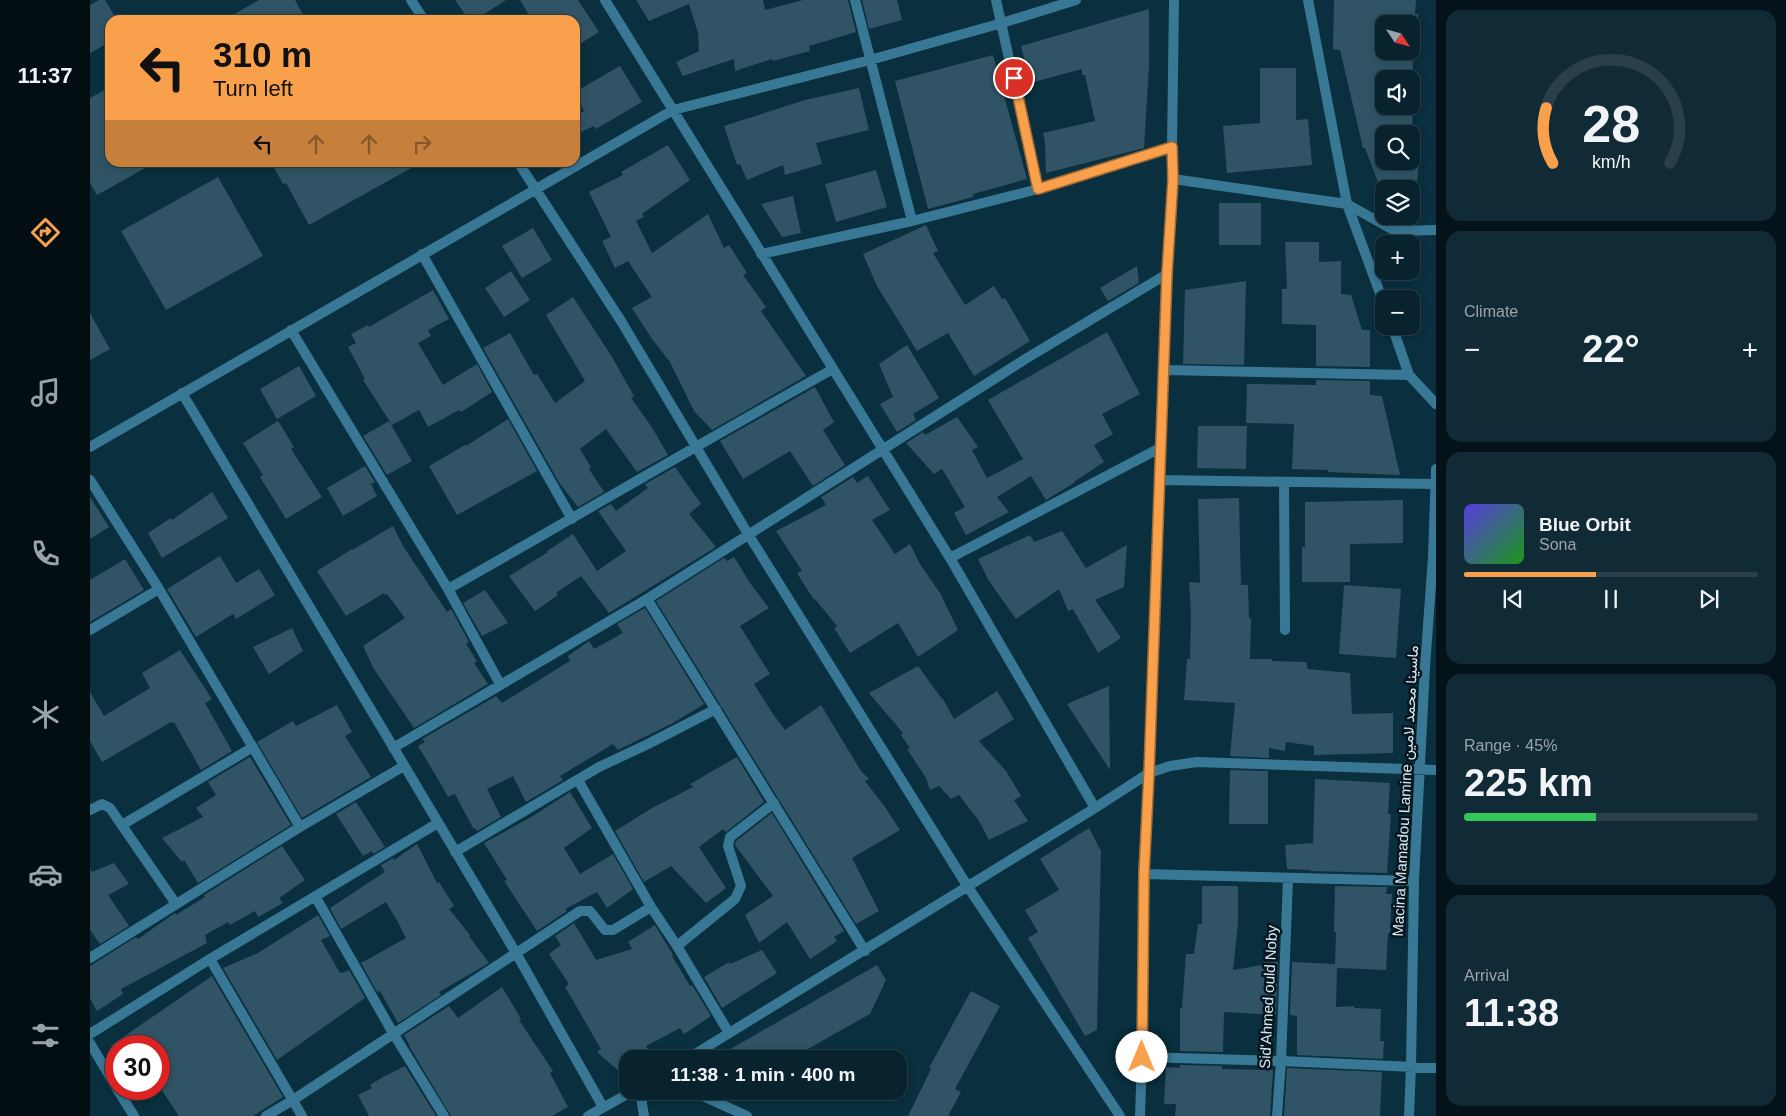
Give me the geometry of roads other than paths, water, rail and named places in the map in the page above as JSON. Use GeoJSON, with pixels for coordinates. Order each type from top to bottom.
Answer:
{"type":"FeatureCollection","features":[{"type":"Feature","properties":{"kind":"street"},"geometry":{"type":"LineString","coordinates":[[413,0],[421,15]]}},
{"type":"Feature","properties":{"kind":"street"},"geometry":{"type":"LineString","coordinates":[[605,0],[950,558],[1095,808]]}},
{"type":"Feature","properties":{"kind":"street"},"geometry":{"type":"LineString","coordinates":[[855,0],[912,222]]}},
{"type":"Feature","properties":{"kind":"street"},"geometry":{"type":"LineString","coordinates":[[996,0],[1038,189]]}},
{"type":"Feature","properties":{"kind":"street"},"geometry":{"type":"LineString","coordinates":[[580,163],[672,110],[870,60],[1076,0]]}},
{"type":"Feature","properties":{"kind":"street"},"geometry":{"type":"LineString","coordinates":[[1140,1116],[1144,874],[1167,274],[1173,179],[1174,0]]}},
{"type":"Feature","properties":{"kind":"street"},"geometry":{"type":"LineString","coordinates":[[1308,0],[1347,204],[1379,290]]}},
{"type":"Feature","properties":{"kind":"street"},"geometry":{"type":"LineString","coordinates":[[761,254],[912,222],[1038,189],[1172,147]]}},
{"type":"Feature","properties":{"kind":"street"},"geometry":{"type":"LineString","coordinates":[[521,167],[621,321],[748,534],[968,887],[1120,1116]]}},
{"type":"Feature","properties":{"kind":"street"},"geometry":{"type":"LineString","coordinates":[[90,447],[573,167]]}},
{"type":"Feature","properties":{"kind":"street"},"geometry":{"type":"LineString","coordinates":[[1173,179],[1347,204],[1395,231],[1436,230]]}},
{"type":"Feature","properties":{"kind":"street"},"geometry":{"type":"LineString","coordinates":[[422,254],[572,519]]}},
{"type":"Feature","properties":{"kind":"street"},"geometry":{"type":"LineString","coordinates":[[394,748],[500,684],[647,600],[1027,358],[1167,274]]}},
{"type":"Feature","properties":{"kind":"street"},"geometry":{"type":"LineString","coordinates":[[291,330],[448,589],[500,684]]}},
{"type":"Feature","properties":{"kind":"street"},"geometry":{"type":"LineString","coordinates":[[1395,335],[1409,375],[1436,404]]}},
{"type":"Feature","properties":{"kind":"street"},"geometry":{"type":"LineString","coordinates":[[448,589],[572,519],[695,446],[833,369]]}},
{"type":"Feature","properties":{"kind":"street"},"geometry":{"type":"LineString","coordinates":[[1164,370],[1409,375]]}},
{"type":"Feature","properties":{"kind":"street"},"geometry":{"type":"LineString","coordinates":[[182,393],[516,953],[603,1107]]}},
{"type":"Feature","properties":{"kind":"street"},"geometry":{"type":"LineString","coordinates":[[950,558],[1160,448]]}},
{"type":"Feature","properties":{"kind":"street","name":"Macina Mamadou Lamine ماسينا محمد لامين"},"geometry":{"type":"LineString","coordinates":[[1409,1116],[1414,881],[1425,667],[1435,562],[1436,469]]}},
{"type":"Feature","properties":{"kind":"street"},"geometry":{"type":"LineString","coordinates":[[90,480],[159,589],[300,827]]}},
{"type":"Feature","properties":{"kind":"street"},"geometry":{"type":"LineString","coordinates":[[1159,480],[1435,484]]}},
{"type":"Feature","properties":{"kind":"street"},"geometry":{"type":"LineString","coordinates":[[1284,482],[1285,630]]}},
{"type":"Feature","properties":{"kind":"street"},"geometry":{"type":"LineString","coordinates":[[90,630],[159,589]]}},
{"type":"Feature","properties":{"kind":"street"},"geometry":{"type":"LineString","coordinates":[[647,600],[865,951]]}},
{"type":"Feature","properties":{"kind":"street"},"geometry":{"type":"LineString","coordinates":[[455,852],[598,767],[716,710]]}},
{"type":"Feature","properties":{"kind":"street"},"geometry":{"type":"LineString","coordinates":[[122,825],[253,747]]}},
{"type":"Feature","properties":{"kind":"street"},"geometry":{"type":"LineString","coordinates":[[702,1050],[865,951],[1149,773],[1170,766],[1197,762],[1436,770]]}},
{"type":"Feature","properties":{"kind":"street"},"geometry":{"type":"LineString","coordinates":[[90,958],[300,827],[404,766]]}},
{"type":"Feature","properties":{"kind":"street"},"geometry":{"type":"LineString","coordinates":[[578,780],[651,907],[677,946],[729,1034]]}},
{"type":"Feature","properties":{"kind":"street"},"geometry":{"type":"LineString","coordinates":[[677,946],[735,899],[741,886],[728,846],[730,837],[774,803]]}},
{"type":"Feature","properties":{"kind":"street"},"geometry":{"type":"LineString","coordinates":[[90,810],[102,804],[110,808],[176,904]]}},
{"type":"Feature","properties":{"kind":"street"},"geometry":{"type":"LineString","coordinates":[[90,1034],[210,959],[438,823]]}},
{"type":"Feature","properties":{"kind":"street"},"geometry":{"type":"LineString","coordinates":[[1144,874],[1414,881]]}},
{"type":"Feature","properties":{"kind":"street","name":"Sid'Ahmed ould Noby"},"geometry":{"type":"LineString","coordinates":[[1277,1116],[1288,878]]}},
{"type":"Feature","properties":{"kind":"street"},"geometry":{"type":"LineString","coordinates":[[315,896],[393,1033],[444,1116]]}},
{"type":"Feature","properties":{"kind":"street"},"geometry":{"type":"LineString","coordinates":[[266,1116],[580,911],[590,911],[605,930],[613,930],[651,907]]}},
{"type":"Feature","properties":{"kind":"street"},"geometry":{"type":"LineString","coordinates":[[210,959],[302,1116]]}},
{"type":"Feature","properties":{"kind":"street"},"geometry":{"type":"LineString","coordinates":[[90,1043],[105,1068]]}},
{"type":"Feature","properties":{"kind":"street"},"geometry":{"type":"LineString","coordinates":[[1142,1057],[1281,1060],[1436,1068]]}},
{"type":"Feature","properties":{"kind":"street"},"geometry":{"type":"LineString","coordinates":[[588,1116],[619,1098]]}},
{"type":"Feature","properties":{"kind":"street"},"geometry":{"type":"LineString","coordinates":[[124,1100],[134,1116]]}},
{"type":"Feature","properties":{"kind":"street"},"geometry":{"type":"LineString","coordinates":[[641,1100],[644,1116]]}},
{"type":"Feature","properties":{"kind":"street"},"geometry":{"type":"LineString","coordinates":[[712,1100],[747,1116]]}}]}
